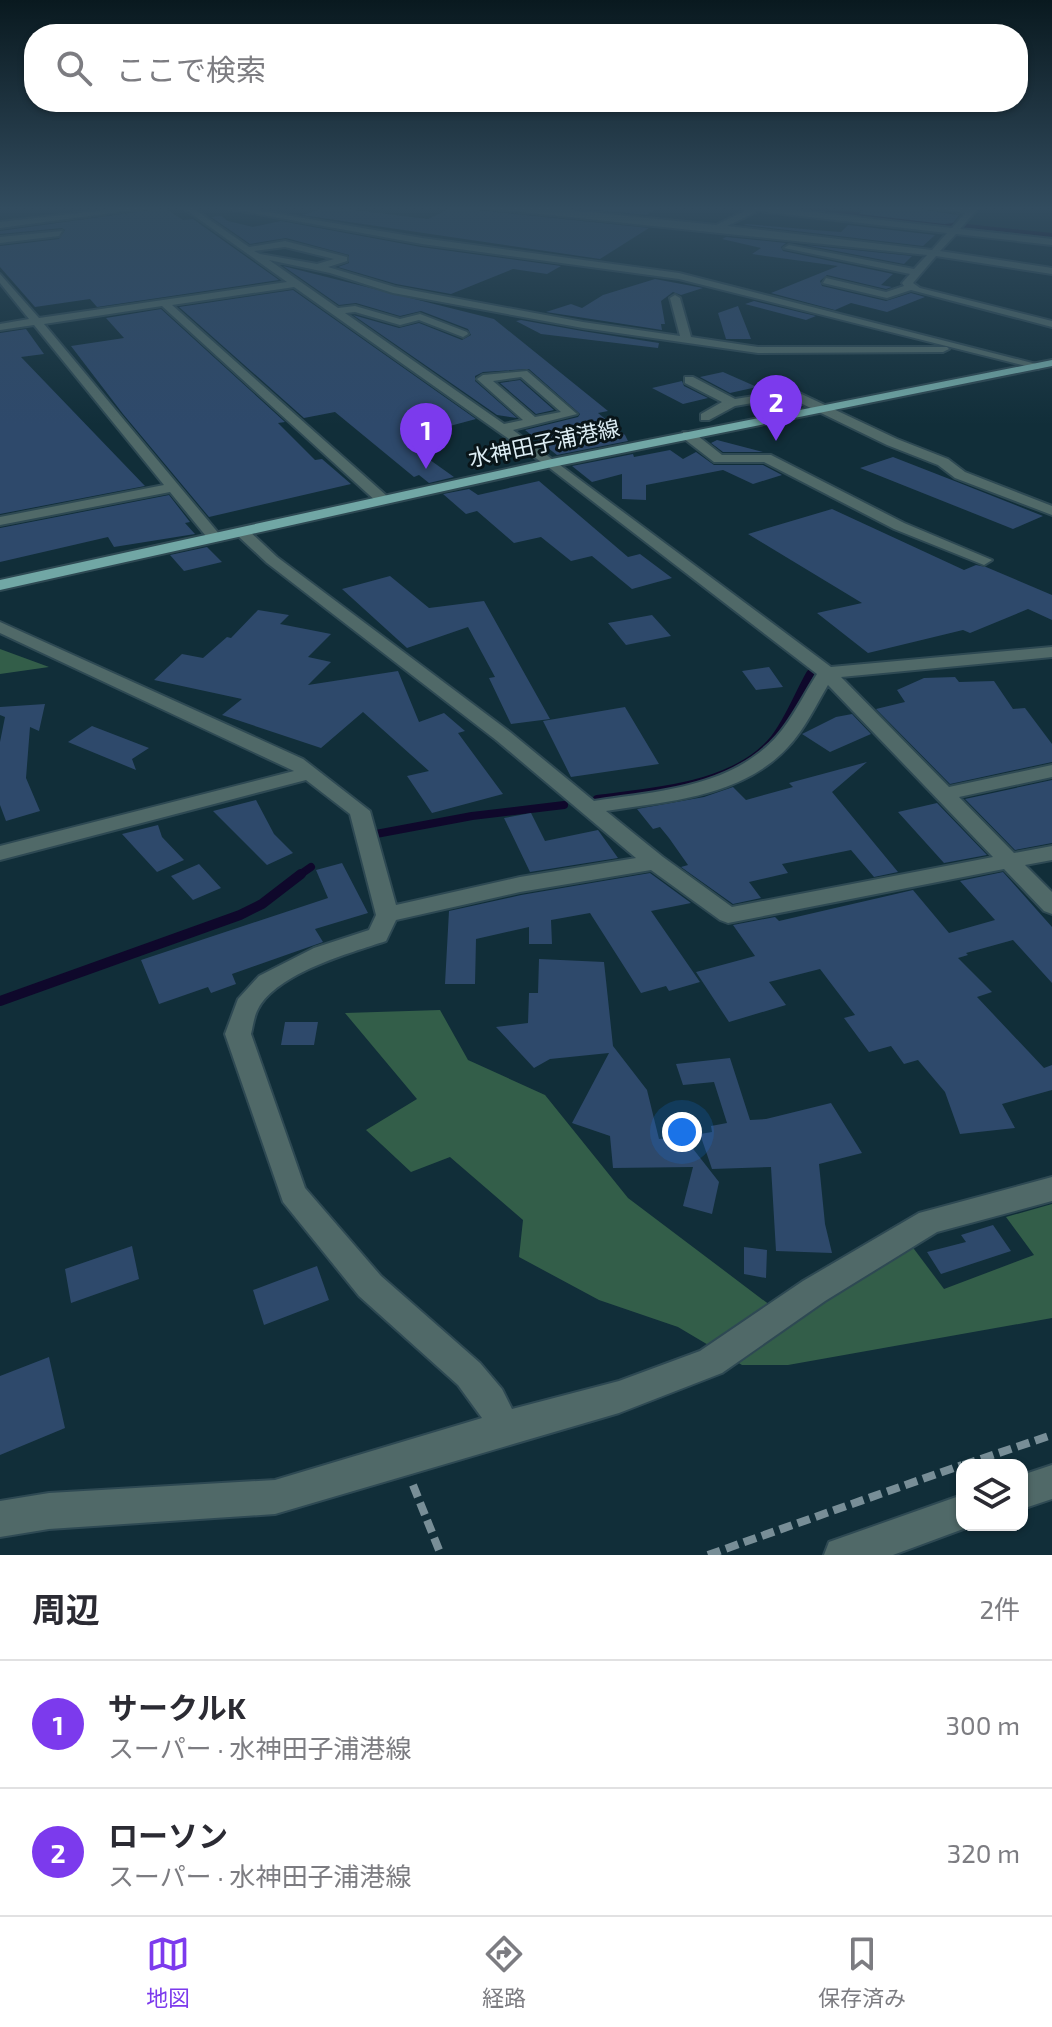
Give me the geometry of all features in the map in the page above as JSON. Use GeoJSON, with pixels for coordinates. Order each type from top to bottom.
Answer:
{"type":"FeatureCollection","features":[{"type":"Feature","properties":{"kind":"main road","name":"水神田子浦港線"},"geometry":{"type":"LineString","coordinates":[[0,585],[552,463],[1052,363]]}},
{"type":"Feature","properties":{"kind":"street"},"geometry":{"type":"LineString","coordinates":[[2,280],[215,538]]}},
{"type":"Feature","properties":{"kind":"street"},"geometry":{"type":"LineString","coordinates":[[287,280],[552,463],[827,673],[1052,906]]}},
{"type":"Feature","properties":{"kind":"street"},"geometry":{"type":"LineString","coordinates":[[356,280],[393,290],[583,325],[758,350],[974,349]]}},
{"type":"Feature","properties":{"kind":"street"},"geometry":{"type":"LineString","coordinates":[[693,280],[1038,366]]}},
{"type":"Feature","properties":{"kind":"street"},"geometry":{"type":"LineString","coordinates":[[909,280],[907,283],[910,287]]}},
{"type":"Feature","properties":{"kind":"street"},"geometry":{"type":"LineString","coordinates":[[826,281],[887,295],[910,287],[1052,324]]}},
{"type":"Feature","properties":{"kind":"street"},"geometry":{"type":"LineString","coordinates":[[0,327],[293,284]]}},
{"type":"Feature","properties":{"kind":"street"},"geometry":{"type":"LineString","coordinates":[[675,298],[686,339]]}},
{"type":"Feature","properties":{"kind":"street"},"geometry":{"type":"LineString","coordinates":[[164,303],[383,500]]}},
{"type":"Feature","properties":{"kind":"street"},"geometry":{"type":"LineString","coordinates":[[333,312],[355,309],[400,322],[420,317],[463,334]]}},
{"type":"Feature","properties":{"kind":"street"},"geometry":{"type":"LineString","coordinates":[[501,428],[533,422],[571,414],[523,373],[483,379],[533,422]]}},
{"type":"Feature","properties":{"kind":"street"},"geometry":{"type":"LineString","coordinates":[[689,380],[733,403]]}},
{"type":"Feature","properties":{"kind":"street"},"geometry":{"type":"LineString","coordinates":[[705,417],[719,407],[733,403],[789,393],[892,442],[943,462],[960,475],[1052,511]]}},
{"type":"Feature","properties":{"kind":"street"},"geometry":{"type":"LineString","coordinates":[[688,435],[719,459],[766,458],[899,526],[984,560]]}},
{"type":"Feature","properties":{"kind":"street"},"geometry":{"type":"LineString","coordinates":[[0,521],[175,487]]}},
{"type":"Feature","properties":{"kind":"street"},"geometry":{"type":"LineString","coordinates":[[242,532],[272,560],[592,807],[655,862],[728,915],[1052,853]]}},
{"type":"Feature","properties":{"kind":"street"},"geometry":{"type":"LineString","coordinates":[[0,627],[296,763],[360,811],[387,915],[378,935],[322,954],[268,982],[247,1005],[238,1034],[293,1194],[370,1286],[469,1374],[490,1400],[504,1428]]}},
{"type":"Feature","properties":{"kind":"street"},"geometry":{"type":"LineString","coordinates":[[827,673],[1052,652]]}},
{"type":"Feature","properties":{"kind":"street"},"geometry":{"type":"LineString","coordinates":[[592,807],[700,787],[746,772],[782,743],[827,673]]}},
{"type":"Feature","properties":{"kind":"street"},"geometry":{"type":"LineString","coordinates":[[942,795],[1052,771]]}},
{"type":"Feature","properties":{"kind":"street"},"geometry":{"type":"LineString","coordinates":[[0,853],[309,773]]}},
{"type":"Feature","properties":{"kind":"street"},"geometry":{"type":"LineString","coordinates":[[387,915],[505,887],[655,862]]}},
{"type":"Feature","properties":{"kind":"street"},"geometry":{"type":"LineString","coordinates":[[0,1519],[49,1511],[275,1497],[619,1397],[711,1362],[814,1291],[929,1222],[1052,1189]]}},
{"type":"Feature","properties":{"kind":"street"},"geometry":{"type":"LineString","coordinates":[[1028,1490],[1052,1482]]}},
{"type":"Feature","properties":{"kind":"street"},"geometry":{"type":"LineString","coordinates":[[842,1555],[956,1515]]}},
{"type":"Feature","properties":{"kind":"path"},"geometry":{"type":"LineString","coordinates":[[980,1459],[1052,1435]]}},
{"type":"Feature","properties":{"kind":"path"},"geometry":{"type":"LineString","coordinates":[[403,1460],[441,1555]]}},
{"type":"Feature","properties":{"kind":"path"},"geometry":{"type":"LineString","coordinates":[[708,1555],[956,1467]]}},
{"type":"Feature","properties":{"kind":"green space"},"geometry":{"type":"Polygon","coordinates":[[[0,649],[49,667],[0,674],[0,649]]]}},
{"type":"Feature","properties":{"kind":"green space"},"geometry":{"type":"Polygon","coordinates":[[[440,1010],[468,1060],[545,1095],[628,1198],[791,1321],[911,1245],[944,1289],[1034,1255],[1006,1217],[1052,1204],[1052,1318],[788,1365],[742,1365],[678,1327],[599,1300],[519,1257],[523,1220],[450,1157],[411,1172],[366,1130],[417,1099],[345,1013],[440,1010]]]}},
{"type":"Feature","properties":{"kind":"building"},"geometry":{"type":"Polygon","coordinates":[[[11,280],[279,280],[97,307],[90,299],[35,307],[11,280]]]}},
{"type":"Feature","properties":{"kind":"building"},"geometry":{"type":"Polygon","coordinates":[[[302,280],[337,280],[494,319],[608,411],[598,413],[628,441],[557,455],[525,430],[580,414],[529,369],[483,372],[475,376],[475,381],[517,418],[497,415],[353,315],[399,328],[419,323],[462,340],[471,335],[468,329],[421,311],[400,316],[356,303],[339,305],[302,280]]]}},
{"type":"Feature","properties":{"kind":"building"},"geometry":{"type":"Polygon","coordinates":[[[381,280],[487,280],[451,294],[381,280]]]}},
{"type":"Feature","properties":{"kind":"building"},"geometry":{"type":"Polygon","coordinates":[[[653,280],[703,288],[681,295],[673,292],[661,301],[665,324],[661,324],[662,330],[546,312],[571,304],[582,308],[603,295],[653,280]]]}},
{"type":"Feature","properties":{"kind":"building"},"geometry":{"type":"Polygon","coordinates":[[[804,280],[822,280],[822,286],[886,301],[911,293],[925,297],[887,312],[851,303],[835,310],[771,293],[804,280]]]}},
{"type":"Feature","properties":{"kind":"building"},"geometry":{"type":"Polygon","coordinates":[[[846,280],[887,280],[881,285],[892,287],[886,289],[846,280]]]}},
{"type":"Feature","properties":{"kind":"building"},"geometry":{"type":"Polygon","coordinates":[[[293,290],[476,419],[420,434],[434,446],[416,450],[454,477],[429,483],[419,475],[414,477],[335,412],[304,418],[179,307],[293,290]]]}},
{"type":"Feature","properties":{"kind":"building"},"geometry":{"type":"Polygon","coordinates":[[[754,301],[816,316],[806,320],[745,304],[754,301]]]}},
{"type":"Feature","properties":{"kind":"building"},"geometry":{"type":"Polygon","coordinates":[[[738,306],[751,339],[726,339],[718,313],[738,306]]]}},
{"type":"Feature","properties":{"kind":"building"},"geometry":{"type":"Polygon","coordinates":[[[161,309],[285,422],[278,423],[315,460],[322,459],[351,484],[209,517],[71,346],[124,338],[106,318],[161,309]]]}},
{"type":"Feature","properties":{"kind":"building"},"geometry":{"type":"Polygon","coordinates":[[[516,321],[659,343],[658,348],[541,334],[516,321]]]}},
{"type":"Feature","properties":{"kind":"building"},"geometry":{"type":"Polygon","coordinates":[[[26,329],[44,354],[21,357],[145,486],[0,514],[0,333],[26,329]]]}},
{"type":"Feature","properties":{"kind":"building"},"geometry":{"type":"Polygon","coordinates":[[[723,372],[757,387],[730,393],[700,377],[723,372]]]}},
{"type":"Feature","properties":{"kind":"building"},"geometry":{"type":"Polygon","coordinates":[[[520,380],[554,410],[536,414],[500,383],[520,380]]]}},
{"type":"Feature","properties":{"kind":"building"},"geometry":{"type":"Polygon","coordinates":[[[682,381],[684,386],[708,398],[683,404],[652,388],[682,381]]]}},
{"type":"Feature","properties":{"kind":"building"},"geometry":{"type":"Polygon","coordinates":[[[717,440],[763,452],[723,452],[711,443],[717,440]]]}},
{"type":"Feature","properties":{"kind":"building"},"geometry":{"type":"Polygon","coordinates":[[[670,450],[683,459],[696,452],[714,465],[763,465],[782,475],[753,484],[723,470],[646,485],[646,500],[622,499],[622,474],[592,482],[572,466],[670,450]]]}},
{"type":"Feature","properties":{"kind":"building"},"geometry":{"type":"Polygon","coordinates":[[[893,457],[1043,516],[1013,529],[860,468],[893,457]]]}},
{"type":"Feature","properties":{"kind":"building"},"geometry":{"type":"Polygon","coordinates":[[[539,481],[628,557],[640,554],[672,578],[632,589],[592,556],[571,561],[541,537],[514,543],[477,511],[466,514],[443,494],[469,489],[478,495],[539,481]]]}},
{"type":"Feature","properties":{"kind":"building"},"geometry":{"type":"Polygon","coordinates":[[[169,495],[190,522],[185,523],[195,534],[114,547],[108,537],[0,562],[0,528],[169,495]]]}},
{"type":"Feature","properties":{"kind":"building"},"geometry":{"type":"Polygon","coordinates":[[[832,509],[964,570],[976,565],[986,567],[1052,595],[1052,620],[1028,609],[970,633],[963,630],[868,653],[817,613],[862,603],[748,534],[832,509]]]}},
{"type":"Feature","properties":{"kind":"building"},"geometry":{"type":"Polygon","coordinates":[[[207,547],[222,562],[184,571],[170,555],[207,547]]]}},
{"type":"Feature","properties":{"kind":"building"},"geometry":{"type":"Polygon","coordinates":[[[390,576],[429,608],[484,601],[550,719],[511,724],[489,678],[495,677],[468,627],[407,648],[342,589],[390,576]]]}},
{"type":"Feature","properties":{"kind":"building"},"geometry":{"type":"Polygon","coordinates":[[[258,610],[289,615],[280,624],[331,634],[308,657],[331,662],[308,685],[398,671],[419,722],[444,713],[465,731],[458,733],[503,794],[432,813],[407,776],[429,771],[363,712],[321,748],[222,715],[242,699],[154,680],[182,654],[203,658],[227,637],[231,638],[258,610]]]}},
{"type":"Feature","properties":{"kind":"building"},"geometry":{"type":"Polygon","coordinates":[[[652,615],[671,636],[626,645],[608,623],[652,615]]]}},
{"type":"Feature","properties":{"kind":"building"},"geometry":{"type":"Polygon","coordinates":[[[769,667],[783,687],[756,690],[742,671],[769,667]]]}},
{"type":"Feature","properties":{"kind":"building"},"geometry":{"type":"Polygon","coordinates":[[[955,677],[959,682],[994,681],[1013,709],[1025,708],[1052,744],[1052,762],[950,784],[876,709],[905,702],[897,690],[924,678],[955,677]]]}},
{"type":"Feature","properties":{"kind":"building"},"geometry":{"type":"Polygon","coordinates":[[[45,704],[39,731],[30,727],[26,778],[40,811],[6,821],[0,805],[0,742],[5,717],[0,715],[0,707],[45,704]]]}},
{"type":"Feature","properties":{"kind":"building"},"geometry":{"type":"Polygon","coordinates":[[[625,707],[659,764],[571,777],[543,721],[625,707]]]}},
{"type":"Feature","properties":{"kind":"building"},"geometry":{"type":"Polygon","coordinates":[[[852,714],[871,734],[830,752],[802,734],[836,717],[852,714]]]}},
{"type":"Feature","properties":{"kind":"building"},"geometry":{"type":"Polygon","coordinates":[[[92,726],[149,748],[132,759],[136,770],[68,742],[92,726]]]}},
{"type":"Feature","properties":{"kind":"building"},"geometry":{"type":"Polygon","coordinates":[[[867,762],[832,792],[898,872],[874,877],[851,850],[782,864],[788,873],[749,882],[761,898],[733,904],[681,867],[688,865],[669,838],[660,827],[653,829],[637,809],[704,797],[733,787],[746,800],[793,787],[789,783],[867,762]]]}},
{"type":"Feature","properties":{"kind":"building"},"geometry":{"type":"Polygon","coordinates":[[[1052,780],[1052,843],[1015,850],[965,799],[1052,780]]]}},
{"type":"Feature","properties":{"kind":"building"},"geometry":{"type":"Polygon","coordinates":[[[256,800],[274,834],[293,853],[267,865],[213,811],[256,800]]]}},
{"type":"Feature","properties":{"kind":"building"},"geometry":{"type":"Polygon","coordinates":[[[937,803],[987,855],[944,863],[898,812],[937,803]]]}},
{"type":"Feature","properties":{"kind":"building"},"geometry":{"type":"Polygon","coordinates":[[[531,813],[545,841],[598,830],[618,858],[530,872],[504,818],[531,813]]]}},
{"type":"Feature","properties":{"kind":"building"},"geometry":{"type":"Polygon","coordinates":[[[158,825],[162,837],[184,860],[157,872],[122,834],[158,825]]]}},
{"type":"Feature","properties":{"kind":"building"},"geometry":{"type":"Polygon","coordinates":[[[342,863],[368,913],[315,929],[323,942],[232,974],[236,984],[211,993],[208,987],[159,1004],[141,960],[328,898],[316,870],[342,863]]]}},
{"type":"Feature","properties":{"kind":"building"},"geometry":{"type":"Polygon","coordinates":[[[199,864],[221,888],[193,900],[171,876],[199,864]]]}},
{"type":"Feature","properties":{"kind":"building"},"geometry":{"type":"Polygon","coordinates":[[[1003,872],[1052,927],[1052,983],[1013,940],[958,958],[992,992],[977,997],[1044,1068],[1052,1065],[1052,1090],[1002,1104],[1015,1128],[960,1134],[945,1092],[918,1060],[904,1064],[891,1046],[869,1052],[844,1018],[855,1015],[820,969],[769,982],[786,1005],[729,1022],[696,972],[755,956],[733,925],[775,917],[779,921],[913,890],[949,933],[995,920],[960,881],[1003,872]]]}},
{"type":"Feature","properties":{"kind":"building"},"geometry":{"type":"Polygon","coordinates":[[[650,873],[691,903],[651,911],[700,982],[669,991],[666,986],[641,993],[590,913],[551,920],[552,944],[529,944],[529,927],[476,939],[475,984],[445,984],[449,911],[650,873]]]}},
{"type":"Feature","properties":{"kind":"building"},"geometry":{"type":"Polygon","coordinates":[[[539,959],[604,962],[613,1046],[647,1090],[659,1139],[683,1136],[719,1182],[712,1214],[683,1206],[693,1167],[613,1168],[610,1136],[572,1123],[609,1053],[550,1059],[534,1068],[496,1027],[528,1023],[529,993],[538,993],[539,959]]]}},
{"type":"Feature","properties":{"kind":"building"},"geometry":{"type":"Polygon","coordinates":[[[285,1022],[318,1022],[314,1045],[281,1045],[285,1022]]]}},
{"type":"Feature","properties":{"kind":"building"},"geometry":{"type":"Polygon","coordinates":[[[730,1058],[750,1120],[831,1103],[862,1153],[819,1164],[825,1224],[832,1253],[776,1251],[771,1167],[712,1169],[700,1134],[712,1132],[711,1126],[727,1123],[714,1082],[683,1085],[676,1064],[730,1058]]]}},
{"type":"Feature","properties":{"kind":"building"},"geometry":{"type":"Polygon","coordinates":[[[993,1225],[1011,1251],[941,1274],[927,1252],[966,1242],[961,1235],[993,1225]]]}},
{"type":"Feature","properties":{"kind":"building"},"geometry":{"type":"Polygon","coordinates":[[[132,1246],[139,1279],[71,1303],[65,1269],[132,1246]]]}},
{"type":"Feature","properties":{"kind":"building"},"geometry":{"type":"Polygon","coordinates":[[[744,1247],[767,1250],[766,1278],[744,1274],[744,1247]]]}},
{"type":"Feature","properties":{"kind":"building"},"geometry":{"type":"Polygon","coordinates":[[[317,1266],[329,1300],[264,1325],[253,1290],[317,1266]]]}},
{"type":"Feature","properties":{"kind":"building"},"geometry":{"type":"Polygon","coordinates":[[[49,1357],[65,1428],[0,1455],[0,1376],[49,1357]]]}},
{"type":"Feature","properties":{"kind":"waterway"},"geometry":{"type":"LineString","coordinates":[[597,799],[692,784],[738,768],[758,755],[774,739],[810,674]]}},
{"type":"Feature","properties":{"kind":"waterway"},"geometry":{"type":"LineString","coordinates":[[376,834],[472,816],[564,805]]}},
{"type":"Feature","properties":{"kind":"waterway"},"geometry":{"type":"LineString","coordinates":[[298,876],[311,867]]}},
{"type":"Feature","properties":{"kind":"waterway"},"geometry":{"type":"LineString","coordinates":[[0,1001],[240,915],[262,904],[301,874]]}},
{"type":"Feature","properties":{"kind":"place","name":"ローソン"},"geometry":{"type":"Point","coordinates":[776,441]}},
{"type":"Feature","properties":{"kind":"place","name":"サークルK"},"geometry":{"type":"Point","coordinates":[426,469]}}]}
